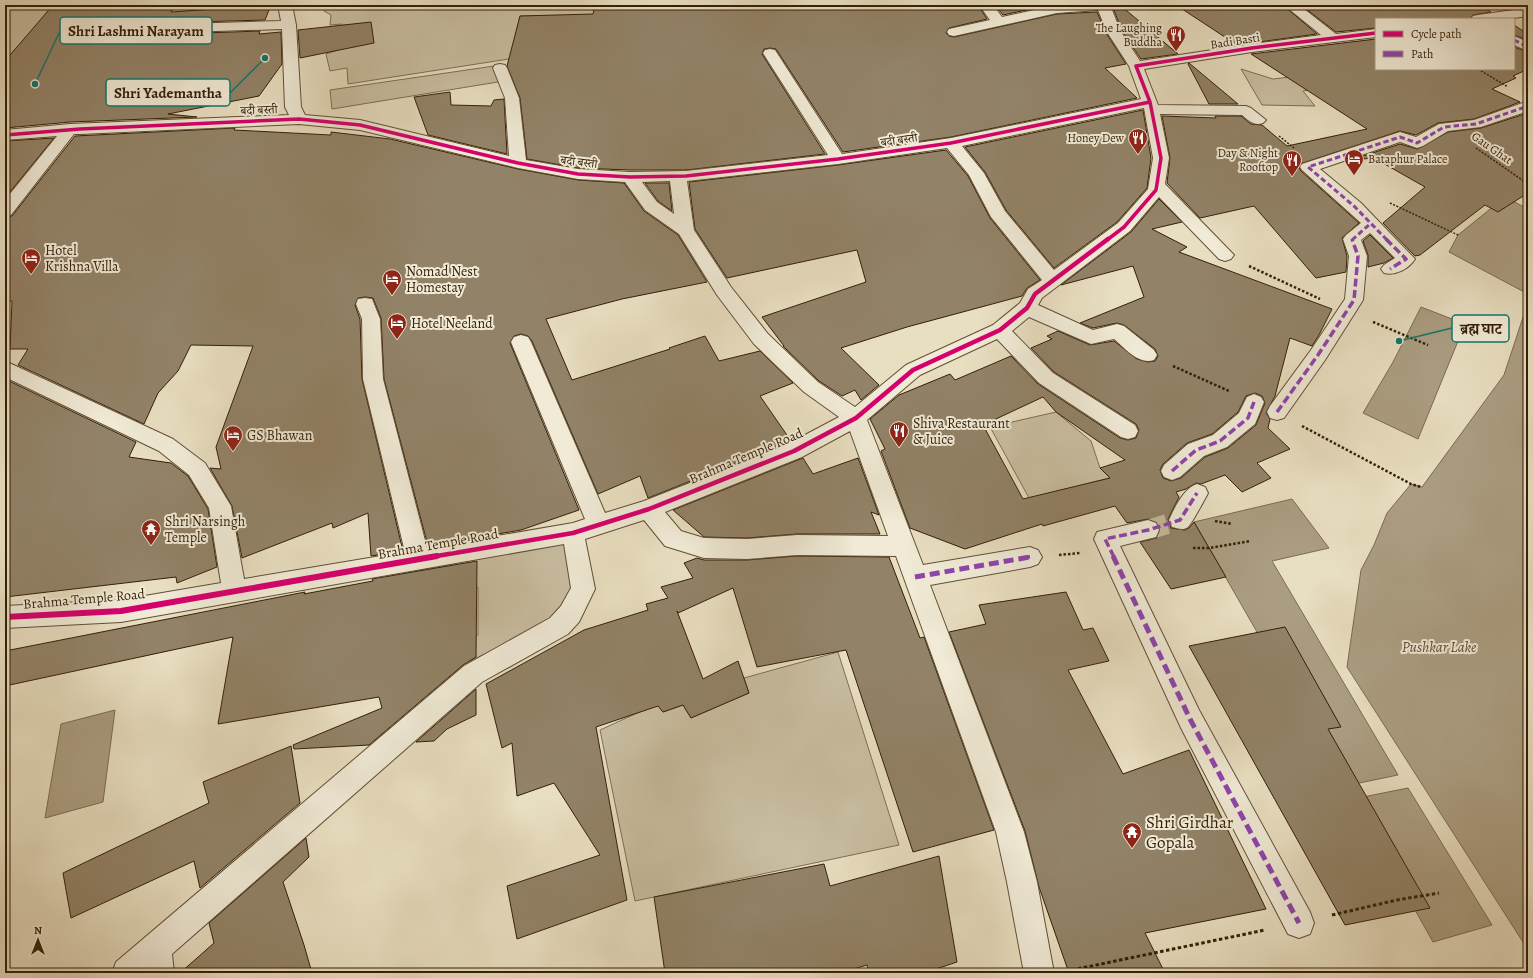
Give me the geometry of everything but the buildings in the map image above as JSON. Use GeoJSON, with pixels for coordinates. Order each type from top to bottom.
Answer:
{"type":"FeatureCollection","features":[{"type":"Feature","properties":{"kind":"street"},"geometry":{"type":"LineString","coordinates":[[284,5],[289,25],[293,107],[299,119]]}},
{"type":"Feature","properties":{"kind":"street"},"geometry":{"type":"LineString","coordinates":[[986,5],[999,22]]}},
{"type":"Feature","properties":{"kind":"street"},"geometry":{"type":"LineString","coordinates":[[1291,5],[1333,38]]}},
{"type":"Feature","properties":{"kind":"street"},"geometry":{"type":"LineString","coordinates":[[954,32],[1057,9],[1103,6],[1114,32],[1136,66],[1151,105],[1161,158],[1157,185],[1225,255]]}},
{"type":"Feature","properties":{"kind":"street"},"geometry":{"type":"LineString","coordinates":[[1485,18],[1528,12]]}},
{"type":"Feature","properties":{"kind":"street"},"geometry":{"type":"LineString","coordinates":[[122,30],[289,25]]}},
{"type":"Feature","properties":{"kind":"street","name":"Badi Basti"},"geometry":{"type":"LineString","coordinates":[[1136,66],[1252,48],[1375,33]]}},
{"type":"Feature","properties":{"kind":"street"},"geometry":{"type":"LineString","coordinates":[[1515,40],[1528,47]]}},
{"type":"Feature","properties":{"kind":"street"},"geometry":{"type":"LineString","coordinates":[[770,53],[838,158]]}},
{"type":"Feature","properties":{"kind":"street"},"geometry":{"type":"LineString","coordinates":[[500,68],[512,98],[518,163]]}},
{"type":"Feature","properties":{"kind":"street","name":"बदी बस्ती"},"geometry":{"type":"LineString","coordinates":[[5,134],[70,129],[299,119],[360,125],[518,163],[578,174],[630,177],[678,176],[714,173],[951,143],[1151,105],[1246,111],[1258,120]]}},
{"type":"Feature","properties":{"kind":"street"},"geometry":{"type":"LineString","coordinates":[[1390,269],[1406,260],[1355,207],[1308,167],[1400,137],[1418,143],[1444,127],[1476,124],[1528,106]]}},
{"type":"Feature","properties":{"kind":"street"},"geometry":{"type":"LineString","coordinates":[[5,211],[70,129]]}},
{"type":"Feature","properties":{"kind":"street"},"geometry":{"type":"LineString","coordinates":[[951,143],[976,173],[997,213],[1053,281]]}},
{"type":"Feature","properties":{"kind":"street"},"geometry":{"type":"LineString","coordinates":[[678,176],[685,230]]}},
{"type":"Feature","properties":{"kind":"street"},"geometry":{"type":"LineString","coordinates":[[630,177],[650,206],[685,230],[724,291],[761,339],[811,387],[856,418],[1010,832],[1022,882],[1039,973]]}},
{"type":"Feature","properties":{"kind":"street","name":"Brahma Temple Road"},"geometry":{"type":"LineString","coordinates":[[5,617],[121,611],[574,533],[649,509],[794,451],[856,418],[913,370],[1000,330],[1027,308],[1035,294],[1124,227],[1156,190],[1157,185]]}},
{"type":"Feature","properties":{"kind":"street"},"geometry":{"type":"LineString","coordinates":[[1277,412],[1318,355],[1354,300],[1358,256],[1352,239],[1370,224]]}},
{"type":"Feature","properties":{"kind":"street"},"geometry":{"type":"LineString","coordinates":[[365,304],[371,319],[373,379],[418,559]]}},
{"type":"Feature","properties":{"kind":"street"},"geometry":{"type":"LineString","coordinates":[[1027,308],[1091,337],[1117,331],[1147,354]]}},
{"type":"Feature","properties":{"kind":"street"},"geometry":{"type":"LineString","coordinates":[[1000,330],[1046,378],[1128,431]]}},
{"type":"Feature","properties":{"kind":"street"},"geometry":{"type":"LineString","coordinates":[[521,342],[600,525]]}},
{"type":"Feature","properties":{"kind":"street"},"geometry":{"type":"LineString","coordinates":[[5,368],[166,445],[197,469],[220,506],[234,591]]}},
{"type":"Feature","properties":{"kind":"street"},"geometry":{"type":"LineString","coordinates":[[1172,471],[1196,450],[1220,441],[1248,418],[1254,402]]}},
{"type":"Feature","properties":{"kind":"street"},"geometry":{"type":"LineString","coordinates":[[1180,520],[1198,493]]}},
{"type":"Feature","properties":{"kind":"street"},"geometry":{"type":"LineString","coordinates":[[649,509],[673,539],[704,548],[747,549],[797,545],[904,546]]}},
{"type":"Feature","properties":{"kind":"street"},"geometry":{"type":"LineString","coordinates":[[1148,530],[1105,539],[1190,720],[1299,923]]}},
{"type":"Feature","properties":{"kind":"street"},"geometry":{"type":"LineString","coordinates":[[127,973],[158,961],[472,674],[559,626],[570,614],[583,589],[574,533]]}},
{"type":"Feature","properties":{"kind":"street"},"geometry":{"type":"LineString","coordinates":[[915,577],[1030,557]]}},
{"type":"Feature","properties":{"kind":"path"},"geometry":{"type":"LineString","coordinates":[[1480,70],[1510,87]]}},
{"type":"Feature","properties":{"kind":"path"},"geometry":{"type":"LineString","coordinates":[[1258,120],[1316,165]]}},
{"type":"Feature","properties":{"kind":"path"},"geometry":{"type":"LineString","coordinates":[[1066,971],[1299,923],[1397,900],[1440,893]]}},
{"type":"Feature","properties":{"kind":"shaded area"},"geometry":{"type":"Polygon","coordinates":[[[5,5],[54,5],[5,61],[5,5]]]}},
{"type":"Feature","properties":{"kind":"shaded area"},"geometry":{"type":"Polygon","coordinates":[[[327,5],[596,5],[599,32],[554,52],[348,84],[347,68],[330,71],[326,54],[338,50],[342,24],[330,25],[331,15],[324,11],[327,5]],[[520,16],[516,33],[556,16],[520,16]]]}},
{"type":"Feature","properties":{"kind":"shaded area"},"geometry":{"type":"Polygon","coordinates":[[[494,66],[504,81],[332,109],[330,90],[494,66]]]}},
{"type":"Feature","properties":{"kind":"shaded area"},"geometry":{"type":"Polygon","coordinates":[[[1241,69],[1273,79],[1290,77],[1316,89],[1303,91],[1315,106],[1262,105],[1241,69]]]}},
{"type":"Feature","properties":{"kind":"shaded area"},"geometry":{"type":"Polygon","coordinates":[[[1056,412],[1091,441],[1100,468],[1110,478],[1029,498],[990,427],[1056,412]]]}},
{"type":"Feature","properties":{"kind":"shaded area"},"geometry":{"type":"Polygon","coordinates":[[[569,533],[572,582],[570,614],[472,660],[445,686],[443,669],[463,638],[478,635],[478,587],[457,591],[454,564],[417,571],[416,634],[385,596],[387,565],[569,533]]]}},
{"type":"Feature","properties":{"kind":"shaded area"},"geometry":{"type":"Polygon","coordinates":[[[838,652],[899,845],[635,901],[600,730],[657,704],[663,712],[683,705],[691,718],[749,693],[744,678],[838,652]]]}},
{"type":"Feature","properties":{"kind":"water"},"geometry":{"type":"Polygon","coordinates":[[[1505,197],[1528,209],[1528,294],[1449,252],[1458,235],[1505,197]]]}},
{"type":"Feature","properties":{"kind":"water","name":"Pushkar Lake"},"geometry":{"type":"Polygon","coordinates":[[[1528,302],[1528,950],[1347,667],[1361,570],[1374,545],[1387,513],[1411,484],[1422,487],[1504,375],[1528,302]]]}},
{"type":"Feature","properties":{"kind":"water"},"geometry":{"type":"Polygon","coordinates":[[[1421,307],[1465,324],[1418,439],[1363,413],[1393,362],[1421,307]]]}},
{"type":"Feature","properties":{"kind":"water"},"geometry":{"type":"Polygon","coordinates":[[[1292,499],[1329,548],[1272,561],[1398,775],[1345,786],[1194,522],[1292,499]]]}},
{"type":"Feature","properties":{"kind":"water"},"geometry":{"type":"Polygon","coordinates":[[[115,710],[103,802],[45,818],[61,724],[115,710]]]}},
{"type":"Feature","properties":{"kind":"water"},"geometry":{"type":"Polygon","coordinates":[[[1408,788],[1492,925],[1433,942],[1353,799],[1408,788]]]}},
{"type":"Feature","properties":{"kind":"tunnel"},"geometry":{"type":"LineString","coordinates":[[1148,530],[1180,520]]}},
{"type":"Feature","properties":{"kind":"marked path"},"geometry":{"type":"LineString","coordinates":[[1515,40],[1528,47]]}},
{"type":"Feature","properties":{"kind":"marked path"},"geometry":{"type":"LineString","coordinates":[[1390,269],[1406,259],[1355,207],[1308,167],[1400,137],[1417,143],[1444,127],[1476,124],[1528,106]]}},
{"type":"Feature","properties":{"kind":"marked path"},"geometry":{"type":"LineString","coordinates":[[1277,412],[1318,355],[1354,300],[1358,256],[1352,239],[1370,224]]}},
{"type":"Feature","properties":{"kind":"marked path"},"geometry":{"type":"LineString","coordinates":[[1172,471],[1196,450],[1220,441],[1248,418],[1254,402]]}},
{"type":"Feature","properties":{"kind":"marked path"},"geometry":{"type":"LineString","coordinates":[[1197,493],[1180,520],[1148,530],[1105,539],[1190,719],[1299,923]]}},
{"type":"Feature","properties":{"kind":"marked path"},"geometry":{"type":"LineString","coordinates":[[915,577],[1030,557]]}},
{"type":"Feature","properties":{"kind":"cycle path"},"geometry":{"type":"LineString","coordinates":[[5,617],[121,611],[573,533],[649,509],[794,451],[856,418],[913,370],[1000,330],[1027,308],[1035,294],[1124,227],[1156,190],[1161,158],[1150,102],[1136,66],[1252,48],[1375,33]]}},
{"type":"Feature","properties":{"kind":"cycle path"},"geometry":{"type":"LineString","coordinates":[[5,135],[80,129],[299,119],[360,125],[518,163],[578,174],[630,177],[686,176],[838,159],[951,143],[1150,102]]}},
{"type":"Feature","properties":{"kind":"place","name":"The Laughing Buddha"},"geometry":{"type":"Point","coordinates":[1176,52]}},
{"type":"Feature","properties":{"kind":"place","name":"Shri Yademantha"},"geometry":{"type":"Point","coordinates":[265,58]}},
{"type":"Feature","properties":{"kind":"place","name":"Shri Lashmi Narayam"},"geometry":{"type":"Point","coordinates":[35,84]}},
{"type":"Feature","properties":{"kind":"place","name":"Honey Dew"},"geometry":{"type":"Point","coordinates":[1138,155]}},
{"type":"Feature","properties":{"kind":"place","name":"Bataphur Palace"},"geometry":{"type":"Point","coordinates":[1354,176]}},
{"type":"Feature","properties":{"kind":"place","name":"Day & Night Rooftop"},"geometry":{"type":"Point","coordinates":[1292,177]}},
{"type":"Feature","properties":{"kind":"place","name":"Hotel Krishna Villa"},"geometry":{"type":"Point","coordinates":[31,275]}},
{"type":"Feature","properties":{"kind":"place","name":"Nomad Nest Homestay"},"geometry":{"type":"Point","coordinates":[392,296]}},
{"type":"Feature","properties":{"kind":"place","name":"Hotel Neeland"},"geometry":{"type":"Point","coordinates":[397,340]}},
{"type":"Feature","properties":{"kind":"place","name":"ब्रह्म घाट"},"geometry":{"type":"Point","coordinates":[1399,341]}},
{"type":"Feature","properties":{"kind":"place","name":"Shiva Restaurant & Juice"},"geometry":{"type":"Point","coordinates":[899,448]}},
{"type":"Feature","properties":{"kind":"place","name":"GS Bhawan"},"geometry":{"type":"Point","coordinates":[233,452]}},
{"type":"Feature","properties":{"kind":"place","name":"Shri Narsingh Temple"},"geometry":{"type":"Point","coordinates":[151,546]}},
{"type":"Feature","properties":{"kind":"place","name":"Shri Girdhar Gopala"},"geometry":{"type":"Point","coordinates":[1132,849]}}]}
